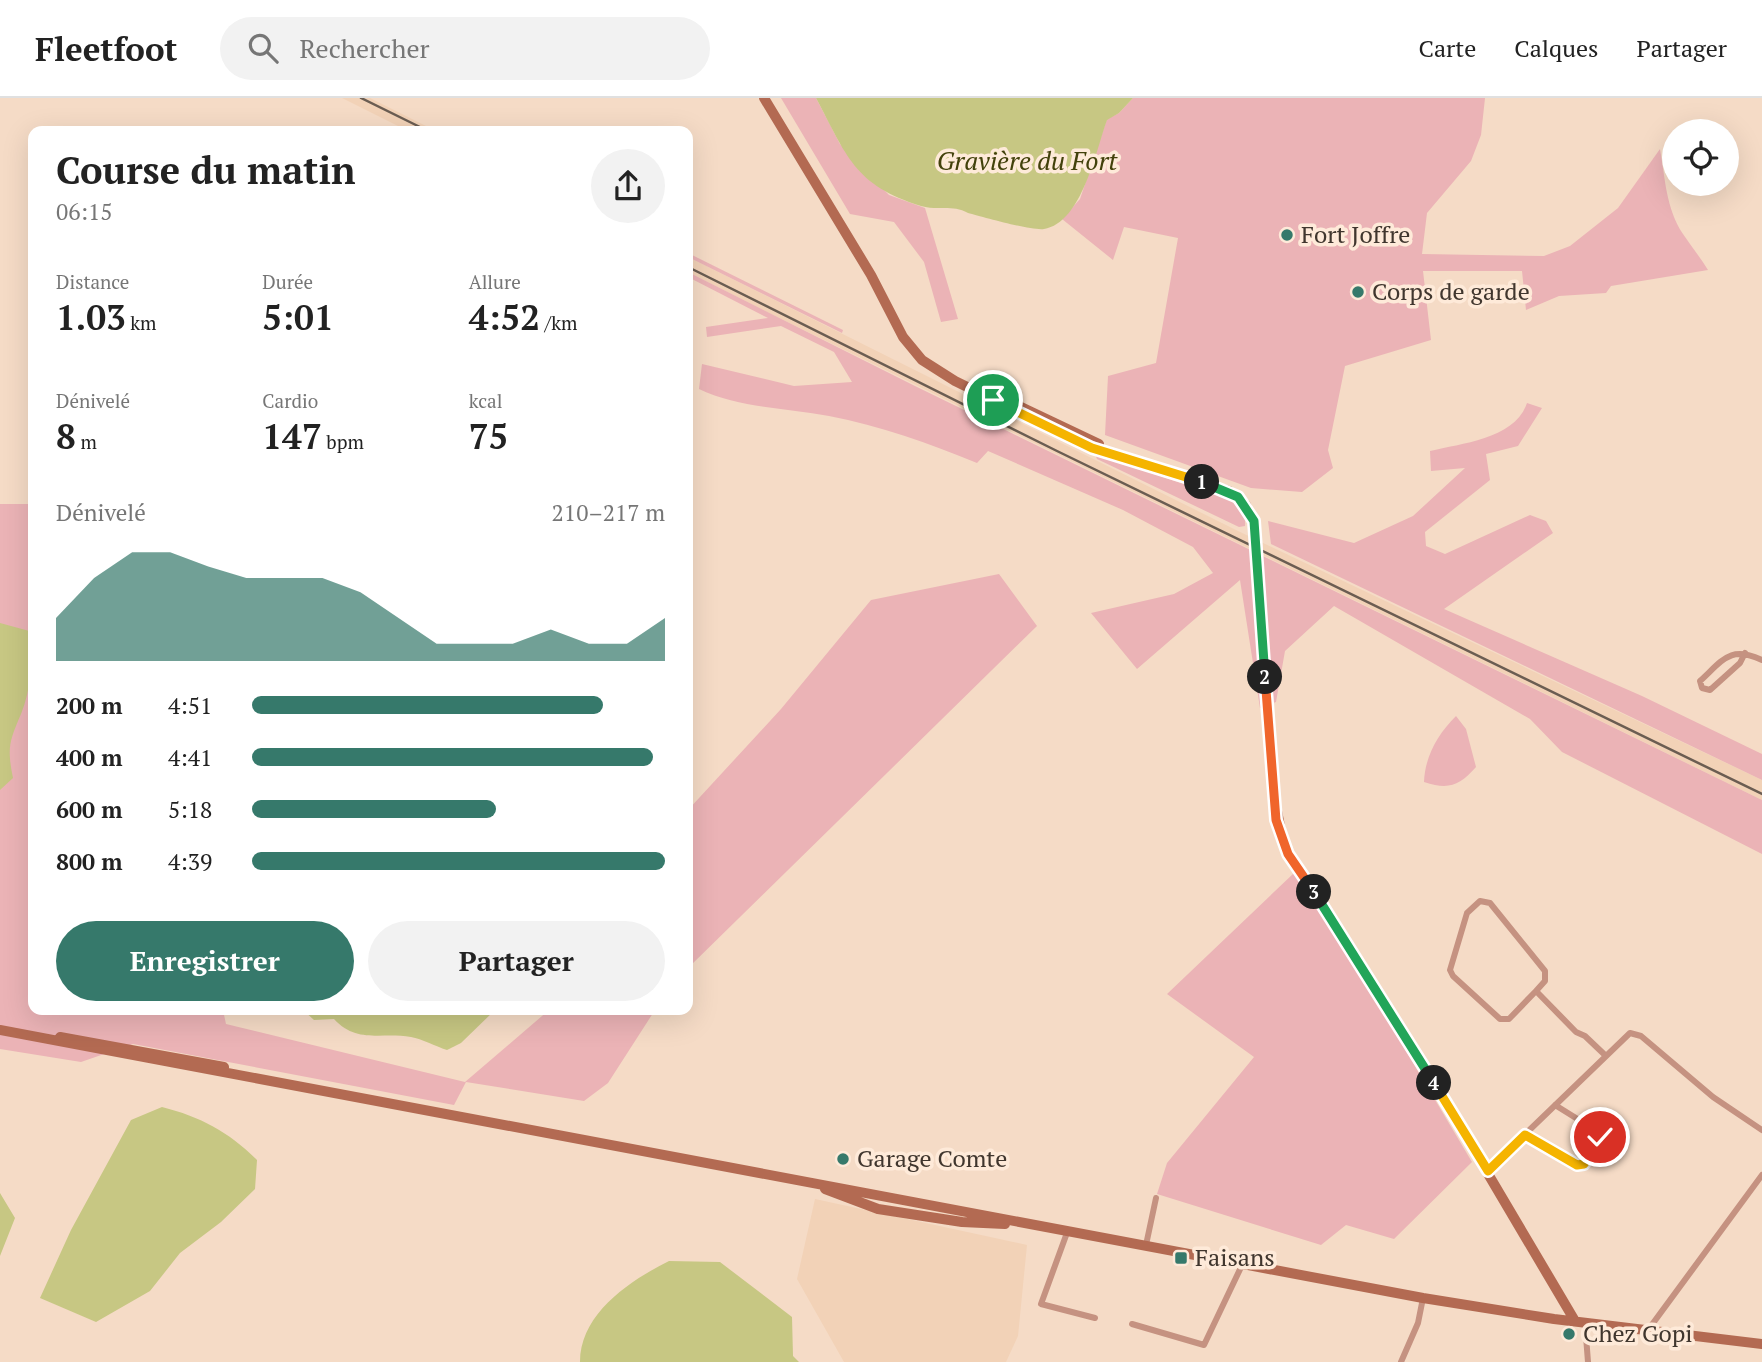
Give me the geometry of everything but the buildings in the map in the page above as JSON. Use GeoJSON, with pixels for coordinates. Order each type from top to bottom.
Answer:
{"type":"FeatureCollection","features":[{"type":"Feature","properties":{"kind":"main road"},"geometry":{"type":"LineString","coordinates":[[764,98],[871,275],[908,345],[929,366],[1092,448],[1229,491],[1249,510],[1255,528],[1273,791],[1280,836],[1288,854],[1442,1096],[1580,1322]]}},
{"type":"Feature","properties":{"kind":"main road"},"geometry":{"type":"LineString","coordinates":[[5,1031],[140,1050],[302,1086],[925,1205],[972,1218]]}},
{"type":"Feature","properties":{"kind":"main road"},"geometry":{"type":"LineString","coordinates":[[805,1181],[861,1205],[901,1213],[1028,1223],[1423,1298],[1580,1322],[1762,1344]]}},
{"type":"Feature","properties":{"kind":"main road"},"geometry":{"type":"LineString","coordinates":[[901,1213],[904,1201]]}},
{"type":"Feature","properties":{"kind":"main road"},"geometry":{"type":"LineString","coordinates":[[923,1216],[925,1205]]}},
{"type":"Feature","properties":{"kind":"street"},"geometry":{"type":"LineString","coordinates":[[1745,653],[1740,663],[1710,691],[1702,688],[1700,681],[1727,656],[1745,653],[1762,660]]}},
{"type":"Feature","properties":{"kind":"street"},"geometry":{"type":"LineString","coordinates":[[1480,901],[1490,903],[1545,971],[1545,981],[1536,991],[1509,1019],[1500,1019],[1453,976],[1450,970],[1467,913],[1480,901]]}},
{"type":"Feature","properties":{"kind":"street"},"geometry":{"type":"LineString","coordinates":[[1536,991],[1576,1032],[1585,1036],[1606,1056]]}},
{"type":"Feature","properties":{"kind":"street"},"geometry":{"type":"LineString","coordinates":[[1488,1171],[1630,1033],[1641,1035],[1713,1097],[1762,1129]]}},
{"type":"Feature","properties":{"kind":"street"},"geometry":{"type":"LineString","coordinates":[[1525,1135],[1577,1165],[1584,1164],[1600,1133],[1555,1105]]}},
{"type":"Feature","properties":{"kind":"street"},"geometry":{"type":"LineString","coordinates":[[1648,1330],[1762,1175]]}},
{"type":"Feature","properties":{"kind":"street"},"geometry":{"type":"LineString","coordinates":[[1146,1245],[1156,1198]]}},
{"type":"Feature","properties":{"kind":"street"},"geometry":{"type":"LineString","coordinates":[[1068,1230],[1041,1304],[1096,1318]]}},
{"type":"Feature","properties":{"kind":"street"},"geometry":{"type":"LineString","coordinates":[[1132,1324],[1203,1345],[1243,1263]]}},
{"type":"Feature","properties":{"kind":"street"},"geometry":{"type":"LineString","coordinates":[[1401,1362],[1418,1323],[1423,1298]]}},
{"type":"Feature","properties":{"kind":"street"},"geometry":{"type":"LineString","coordinates":[[1580,1322],[1588,1362]]}},
{"type":"Feature","properties":{"kind":"shaded area"},"geometry":{"type":"Polygon","coordinates":[[[342,98],[370,98],[426,126],[398,126],[342,98]]]}},
{"type":"Feature","properties":{"kind":"shaded area"},"geometry":{"type":"Polygon","coordinates":[[[781,98],[816,98],[840,144],[889,195],[925,208],[958,319],[941,322],[924,262],[894,222],[850,214],[781,98]]]}},
{"type":"Feature","properties":{"kind":"shaded area"},"geometry":{"type":"Polygon","coordinates":[[[1133,98],[1485,98],[1481,135],[1471,161],[1427,213],[1422,254],[1544,256],[1570,246],[1618,208],[1660,149],[1662,196],[1668,196],[1677,224],[1708,270],[1611,286],[1606,293],[1559,296],[1526,310],[1522,271],[1423,271],[1431,340],[1345,366],[1328,450],[1333,468],[1302,492],[1251,488],[1105,435],[1108,376],[1156,363],[1178,238],[1124,227],[1113,260],[1062,219],[1080,199],[1107,119],[1119,113],[1133,98]]]}},
{"type":"Feature","properties":{"kind":"shaded area"},"geometry":{"type":"Polygon","coordinates":[[[693,255],[843,330],[842,333],[693,259],[693,255]]]}},
{"type":"Feature","properties":{"kind":"shaded area"},"geometry":{"type":"Polygon","coordinates":[[[693,259],[1238,531],[1762,780],[1762,800],[693,275],[693,259]]]}},
{"type":"Feature","properties":{"kind":"shaded area"},"geometry":{"type":"Polygon","coordinates":[[[693,275],[915,386],[1762,800],[1762,854],[1562,752],[1530,719],[1334,606],[1285,651],[1276,702],[1260,708],[1240,580],[1137,669],[1091,613],[1174,594],[1213,573],[1193,547],[1123,510],[988,451],[977,463],[923,442],[867,425],[829,416],[746,404],[699,389],[702,364],[794,386],[852,382],[834,352],[781,326],[707,337],[706,327],[768,318],[693,280],[693,275]]]}},
{"type":"Feature","properties":{"kind":"shaded area"},"geometry":{"type":"Polygon","coordinates":[[[1527,403],[1542,408],[1518,446],[1486,454],[1490,480],[1425,532],[1426,546],[1445,554],[1530,515],[1546,521],[1553,533],[1444,609],[1642,696],[1762,754],[1762,780],[1271,544],[1268,521],[1354,543],[1413,516],[1465,468],[1431,471],[1430,451],[1472,442],[1499,432],[1521,415],[1527,403]]]}},
{"type":"Feature","properties":{"kind":"shaded area"},"geometry":{"type":"Polygon","coordinates":[[[1095,454],[1228,499],[1241,510],[1245,526],[1239,527],[1097,459],[1095,454]]]}},
{"type":"Feature","properties":{"kind":"shaded area"},"geometry":{"type":"Polygon","coordinates":[[[0,504],[28,504],[28,1015],[224,1015],[226,1024],[465,1082],[543,1015],[652,1015],[608,1083],[584,1101],[466,1082],[454,1105],[133,1044],[81,1062],[0,1049],[0,504]]]}},
{"type":"Feature","properties":{"kind":"shaded area"},"geometry":{"type":"Polygon","coordinates":[[[999,574],[1037,626],[693,963],[693,805],[781,709],[871,600],[999,574]]]}},
{"type":"Feature","properties":{"kind":"shaded area"},"geometry":{"type":"Polygon","coordinates":[[[1456,716],[1466,729],[1476,767],[1453,785],[1440,786],[1424,782],[1427,763],[1434,746],[1456,716]]]}},
{"type":"Feature","properties":{"kind":"shaded area"},"geometry":{"type":"Polygon","coordinates":[[[1294,873],[1343,945],[1472,1162],[1394,1239],[1346,1225],[1321,1245],[1157,1194],[1167,1163],[1254,1057],[1167,994],[1294,873]]]}},
{"type":"Feature","properties":{"kind":"shaded area"},"geometry":{"type":"Polygon","coordinates":[[[815,1199],[1027,1245],[1018,1336],[1006,1362],[844,1362],[797,1279],[815,1199]]]}},
{"type":"Feature","properties":{"kind":"water","name":"Gravière du Fort"},"geometry":{"type":"Polygon","coordinates":[[[816,98],[1133,98],[1119,113],[1107,120],[1086,184],[1068,214],[1057,224],[1038,229],[962,210],[921,206],[881,188],[855,166],[816,98]]]}},
{"type":"Feature","properties":{"kind":"water"},"geometry":{"type":"Polygon","coordinates":[[[0,623],[28,631],[28,689],[10,745],[13,778],[0,790],[0,623]]]}},
{"type":"Feature","properties":{"kind":"water"},"geometry":{"type":"Polygon","coordinates":[[[308,1015],[490,1015],[461,1043],[447,1050],[411,1037],[352,1032],[334,1019],[314,1020],[308,1015]]]}},
{"type":"Feature","properties":{"kind":"water"},"geometry":{"type":"Polygon","coordinates":[[[162,1107],[214,1127],[236,1141],[257,1160],[255,1189],[221,1222],[180,1253],[150,1291],[96,1322],[40,1298],[71,1230],[131,1120],[162,1107]]]}},
{"type":"Feature","properties":{"kind":"water"},"geometry":{"type":"Polygon","coordinates":[[[0,1193],[15,1218],[0,1256],[0,1193]]]}},
{"type":"Feature","properties":{"kind":"water"},"geometry":{"type":"Polygon","coordinates":[[[669,1261],[720,1262],[792,1317],[793,1356],[799,1362],[580,1362],[588,1329],[598,1314],[623,1289],[669,1261]]]}},
{"type":"Feature","properties":{"kind":"railway"},"geometry":{"type":"LineString","coordinates":[[361,98],[418,126]]}},
{"type":"Feature","properties":{"kind":"railway"},"geometry":{"type":"LineString","coordinates":[[693,269],[1057,451],[1762,794]]}},
{"type":"Feature","properties":{"kind":"place","name":"Fort Joffre"},"geometry":{"type":"Point","coordinates":[1287,235]}},
{"type":"Feature","properties":{"kind":"place","name":"Corps de garde"},"geometry":{"type":"Point","coordinates":[1358,292]}},
{"type":"Feature","properties":{"kind":"place","name":"Garage Comte"},"geometry":{"type":"Point","coordinates":[843,1159]}},
{"type":"Feature","properties":{"kind":"place","name":"Faisans"},"geometry":{"type":"Point","coordinates":[1181,1258]}},
{"type":"Feature","properties":{"kind":"place","name":"Chez Gopi"},"geometry":{"type":"Point","coordinates":[1569,1334]}},
{"type":"Feature","properties":{"kind":"route"},"geometry":{"type":"LineString","coordinates":[[993,400],[1092,448],[1223,489],[1242,500],[1249,510],[1255,528],[1273,791],[1276,820],[1288,854],[1349,946],[1488,1171],[1525,1135],[1577,1165],[1584,1164],[1600,1137]]}}]}
